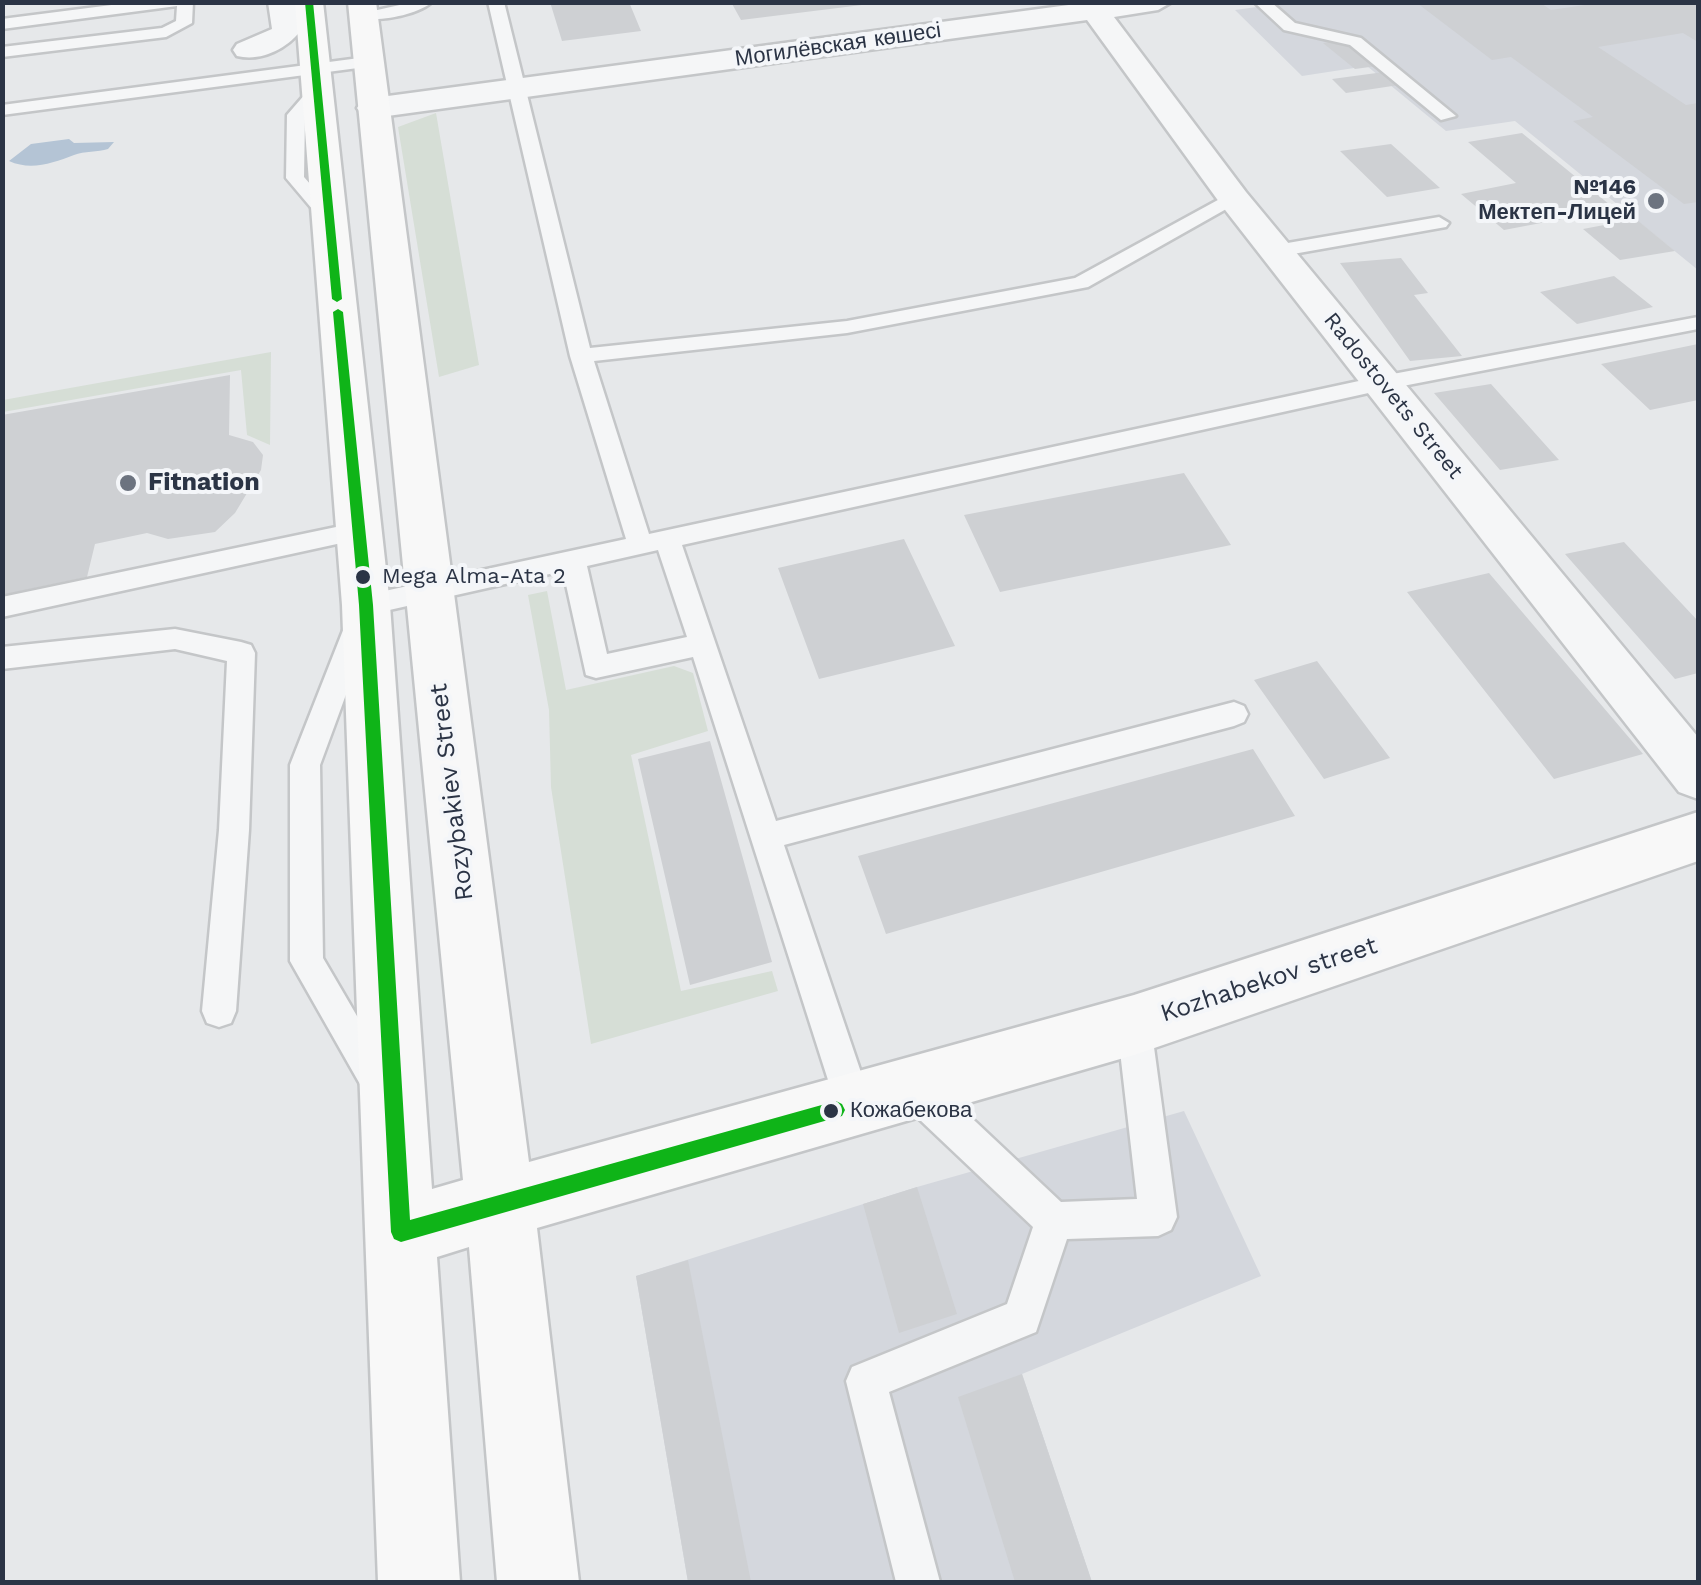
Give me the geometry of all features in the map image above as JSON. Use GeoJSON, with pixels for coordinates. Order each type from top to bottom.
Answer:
{"type":"FeatureCollection","features":[{"type":"Feature","properties":{"kind":"main road"},"geometry":{"type":"LineString","coordinates":[[308,2],[366,604],[419,1582]]}},
{"type":"Feature","properties":{"kind":"main road","name":"Rozybakiev Street"},"geometry":{"type":"LineString","coordinates":[[362,9],[500,1206],[538,1582]]}},
{"type":"Feature","properties":{"kind":"main road","name":"Kozhabekov street"},"geometry":{"type":"LineString","coordinates":[[400,1232],[1134,1025],[1698,836]]}},
{"type":"Feature","properties":{"kind":"main road"},"geometry":{"type":"LineString","coordinates":[[396,1582],[407,1382]]}},
{"type":"Feature","properties":{"kind":"street"},"geometry":{"type":"LineString","coordinates":[[248,50],[280,39],[286,28],[282,2]]}},
{"type":"Feature","properties":{"kind":"street","name":"Могилёвская көшесі"},"geometry":{"type":"LineString","coordinates":[[373,108],[1158,2]]}},
{"type":"Feature","properties":{"kind":"street","name":"Radostovets Street"},"geometry":{"type":"LineString","coordinates":[[1095,11],[1234,199],[1698,776]]}},
{"type":"Feature","properties":{"kind":"lane"},"geometry":{"type":"LineString","coordinates":[[2,24],[176,2]]}},
{"type":"Feature","properties":{"kind":"lane"},"geometry":{"type":"LineString","coordinates":[[2,52],[166,32],[184,23],[185,2]]}},
{"type":"Feature","properties":{"kind":"lane"},"geometry":{"type":"LineString","coordinates":[[362,9],[417,8],[425,2]]}},
{"type":"Feature","properties":{"kind":"lane"},"geometry":{"type":"LineString","coordinates":[[496,2],[581,356],[640,544]]}},
{"type":"Feature","properties":{"kind":"lane"},"geometry":{"type":"LineString","coordinates":[[1261,2],[1290,27],[1355,41],[1447,116]]}},
{"type":"Feature","properties":{"kind":"lane"},"geometry":{"type":"LineString","coordinates":[[2,110],[318,78],[366,62]]}},
{"type":"Feature","properties":{"kind":"lane"},"geometry":{"type":"LineString","coordinates":[[581,356],[847,327],[1081,283],[1234,199]]}},
{"type":"Feature","properties":{"kind":"lane"},"geometry":{"type":"LineString","coordinates":[[1276,251],[1438,224]]}},
{"type":"Feature","properties":{"kind":"lane"},"geometry":{"type":"LineString","coordinates":[[396,1114],[308,961],[305,765],[366,604],[1382,382],[1698,323]]}},
{"type":"Feature","properties":{"kind":"lane"},"geometry":{"type":"LineString","coordinates":[[2,607],[360,532]]}},
{"type":"Feature","properties":{"kind":"lane"},"geometry":{"type":"LineString","coordinates":[[668,539],[854,1105]]}},
{"type":"Feature","properties":{"kind":"lane"},"geometry":{"type":"LineString","coordinates":[[573,559],[596,667],[703,644]]}},
{"type":"Feature","properties":{"kind":"lane"},"geometry":{"type":"LineString","coordinates":[[2,658],[175,640],[240,653],[234,830],[218,1011]]}},
{"type":"Feature","properties":{"kind":"lane"},"geometry":{"type":"LineString","coordinates":[[766,836],[1234,714]]}},
{"type":"Feature","properties":{"kind":"lane"},"geometry":{"type":"LineString","coordinates":[[913,1088],[1054,1221],[1158,1217],[1134,1025]]}},
{"type":"Feature","properties":{"kind":"lane"},"geometry":{"type":"LineString","coordinates":[[918,1582],[866,1381],[1022,1318],[1054,1221]]}},
{"type":"Feature","properties":{"kind":"shaded area","name":"№146 Мектеп-Лицей"},"geometry":{"type":"Polygon","coordinates":[[[1293,2],[1698,3],[1698,270],[1515,121],[1446,131],[1367,66],[1302,76],[1235,10],[1293,2]]]}},
{"type":"Feature","properties":{"kind":"shaded area"},"geometry":{"type":"Polygon","coordinates":[[[436,113],[479,365],[439,377],[398,127],[436,113]]]}},
{"type":"Feature","properties":{"kind":"shaded area"},"geometry":{"type":"Polygon","coordinates":[[[271,352],[270,445],[247,435],[241,370],[3,412],[3,400],[271,352]]]}},
{"type":"Feature","properties":{"kind":"shaded area"},"geometry":{"type":"Polygon","coordinates":[[[547,591],[566,690],[674,666],[693,673],[708,731],[631,755],[681,991],[772,971],[778,991],[591,1044],[551,787],[549,710],[528,595],[547,591]]]}},
{"type":"Feature","properties":{"kind":"shaded area"},"geometry":{"type":"Polygon","coordinates":[[[1184,1111],[1261,1276],[1022,1374],[1092,1582],[688,1582],[636,1276],[917,1187],[1184,1111]]]}},
{"type":"Feature","properties":{"kind":"water"},"geometry":{"type":"Polygon","coordinates":[[[69,139],[74,143],[114,142],[108,149],[42,165],[9,161],[31,144],[69,139]]]}},
{"type":"Feature","properties":{"kind":"building"},"geometry":{"type":"Polygon","coordinates":[[[550,2],[629,2],[641,31],[562,41],[550,2]]]}},
{"type":"Feature","properties":{"kind":"building"},"geometry":{"type":"Polygon","coordinates":[[[731,2],[862,2],[862,5],[741,20],[731,2]]]}},
{"type":"Feature","properties":{"kind":"building"},"geometry":{"type":"Polygon","coordinates":[[[1539,2],[1551,10],[1605,2],[1698,2],[1698,42],[1683,33],[1598,47],[1686,105],[1698,103],[1698,202],[1684,204],[1573,121],[1593,117],[1511,57],[1492,60],[1417,3],[1539,2]]]}},
{"type":"Feature","properties":{"kind":"building"},"geometry":{"type":"Polygon","coordinates":[[[1344,40],[1377,66],[1355,69],[1323,43],[1344,40]]]}},
{"type":"Feature","properties":{"kind":"building"},"geometry":{"type":"Polygon","coordinates":[[[1384,72],[1399,85],[1346,93],[1332,79],[1384,72]]]}},
{"type":"Feature","properties":{"kind":"building"},"geometry":{"type":"Polygon","coordinates":[[[1522,133],[1615,209],[1504,230],[1461,194],[1516,183],[1468,142],[1522,133]]]}},
{"type":"Feature","properties":{"kind":"building"},"geometry":{"type":"Polygon","coordinates":[[[1391,144],[1440,188],[1387,197],[1340,151],[1391,144]]]}},
{"type":"Feature","properties":{"kind":"building"},"geometry":{"type":"Polygon","coordinates":[[[1636,219],[1675,251],[1620,260],[1583,229],[1636,219]]]}},
{"type":"Feature","properties":{"kind":"building"},"geometry":{"type":"Polygon","coordinates":[[[1401,258],[1428,293],[1414,295],[1462,356],[1410,361],[1340,263],[1401,258]]]}},
{"type":"Feature","properties":{"kind":"building"},"geometry":{"type":"Polygon","coordinates":[[[1614,276],[1653,307],[1577,324],[1540,292],[1614,276]]]}},
{"type":"Feature","properties":{"kind":"building"},"geometry":{"type":"Polygon","coordinates":[[[1698,344],[1698,400],[1650,410],[1601,364],[1698,344]]]}},
{"type":"Feature","properties":{"kind":"building","name":"Fitnation"},"geometry":{"type":"Polygon","coordinates":[[[230,375],[229,435],[253,442],[263,455],[261,470],[235,513],[215,532],[168,539],[147,533],[95,544],[87,577],[2,595],[2,415],[230,375]]]}},
{"type":"Feature","properties":{"kind":"building"},"geometry":{"type":"Polygon","coordinates":[[[1491,384],[1559,460],[1500,470],[1434,393],[1491,384]]]}},
{"type":"Feature","properties":{"kind":"building"},"geometry":{"type":"Polygon","coordinates":[[[1184,473],[1231,545],[1000,592],[964,515],[1184,473]]]}},
{"type":"Feature","properties":{"kind":"building"},"geometry":{"type":"Polygon","coordinates":[[[904,539],[955,646],[819,679],[778,568],[904,539]]]}},
{"type":"Feature","properties":{"kind":"building"},"geometry":{"type":"Polygon","coordinates":[[[1624,542],[1698,621],[1698,673],[1675,679],[1565,554],[1624,542]]]}},
{"type":"Feature","properties":{"kind":"building"},"geometry":{"type":"Polygon","coordinates":[[[1489,573],[1643,754],[1554,779],[1407,592],[1489,573]]]}},
{"type":"Feature","properties":{"kind":"building"},"geometry":{"type":"Polygon","coordinates":[[[1317,661],[1390,758],[1324,779],[1254,680],[1317,661]]]}},
{"type":"Feature","properties":{"kind":"building"},"geometry":{"type":"Polygon","coordinates":[[[710,741],[772,962],[690,985],[638,759],[710,741]]]}},
{"type":"Feature","properties":{"kind":"building"},"geometry":{"type":"Polygon","coordinates":[[[1253,749],[1295,816],[886,934],[858,856],[1253,749]]]}},
{"type":"Feature","properties":{"kind":"building"},"geometry":{"type":"Polygon","coordinates":[[[917,1187],[957,1314],[899,1333],[863,1204],[917,1187]]]}},
{"type":"Feature","properties":{"kind":"building"},"geometry":{"type":"Polygon","coordinates":[[[688,1260],[751,1582],[688,1582],[636,1276],[688,1260]]]}},
{"type":"Feature","properties":{"kind":"building"},"geometry":{"type":"Polygon","coordinates":[[[1022,1374],[1092,1582],[1015,1582],[958,1397],[1022,1374]]]}},
{"type":"Feature","properties":{"kind":"transit line"},"geometry":{"type":"LineString","coordinates":[[309,2],[337,299]]}},
{"type":"Feature","properties":{"kind":"transit line"},"geometry":{"type":"LineString","coordinates":[[338,312],[366,605],[401,1232],[836,1110]]}},
{"type":"Feature","properties":{"kind":"place","name":"№146 Мектеп-Лицей"},"geometry":{"type":"Point","coordinates":[1656,201]}},
{"type":"Feature","properties":{"kind":"place","name":"Fitnation"},"geometry":{"type":"Point","coordinates":[128,483]}},
{"type":"Feature","properties":{"kind":"place","name":"Mega Alma-Ata 2"},"geometry":{"type":"Point","coordinates":[363,577]}},
{"type":"Feature","properties":{"kind":"place","name":"Кожабекова"},"geometry":{"type":"Point","coordinates":[831,1111]}}]}
